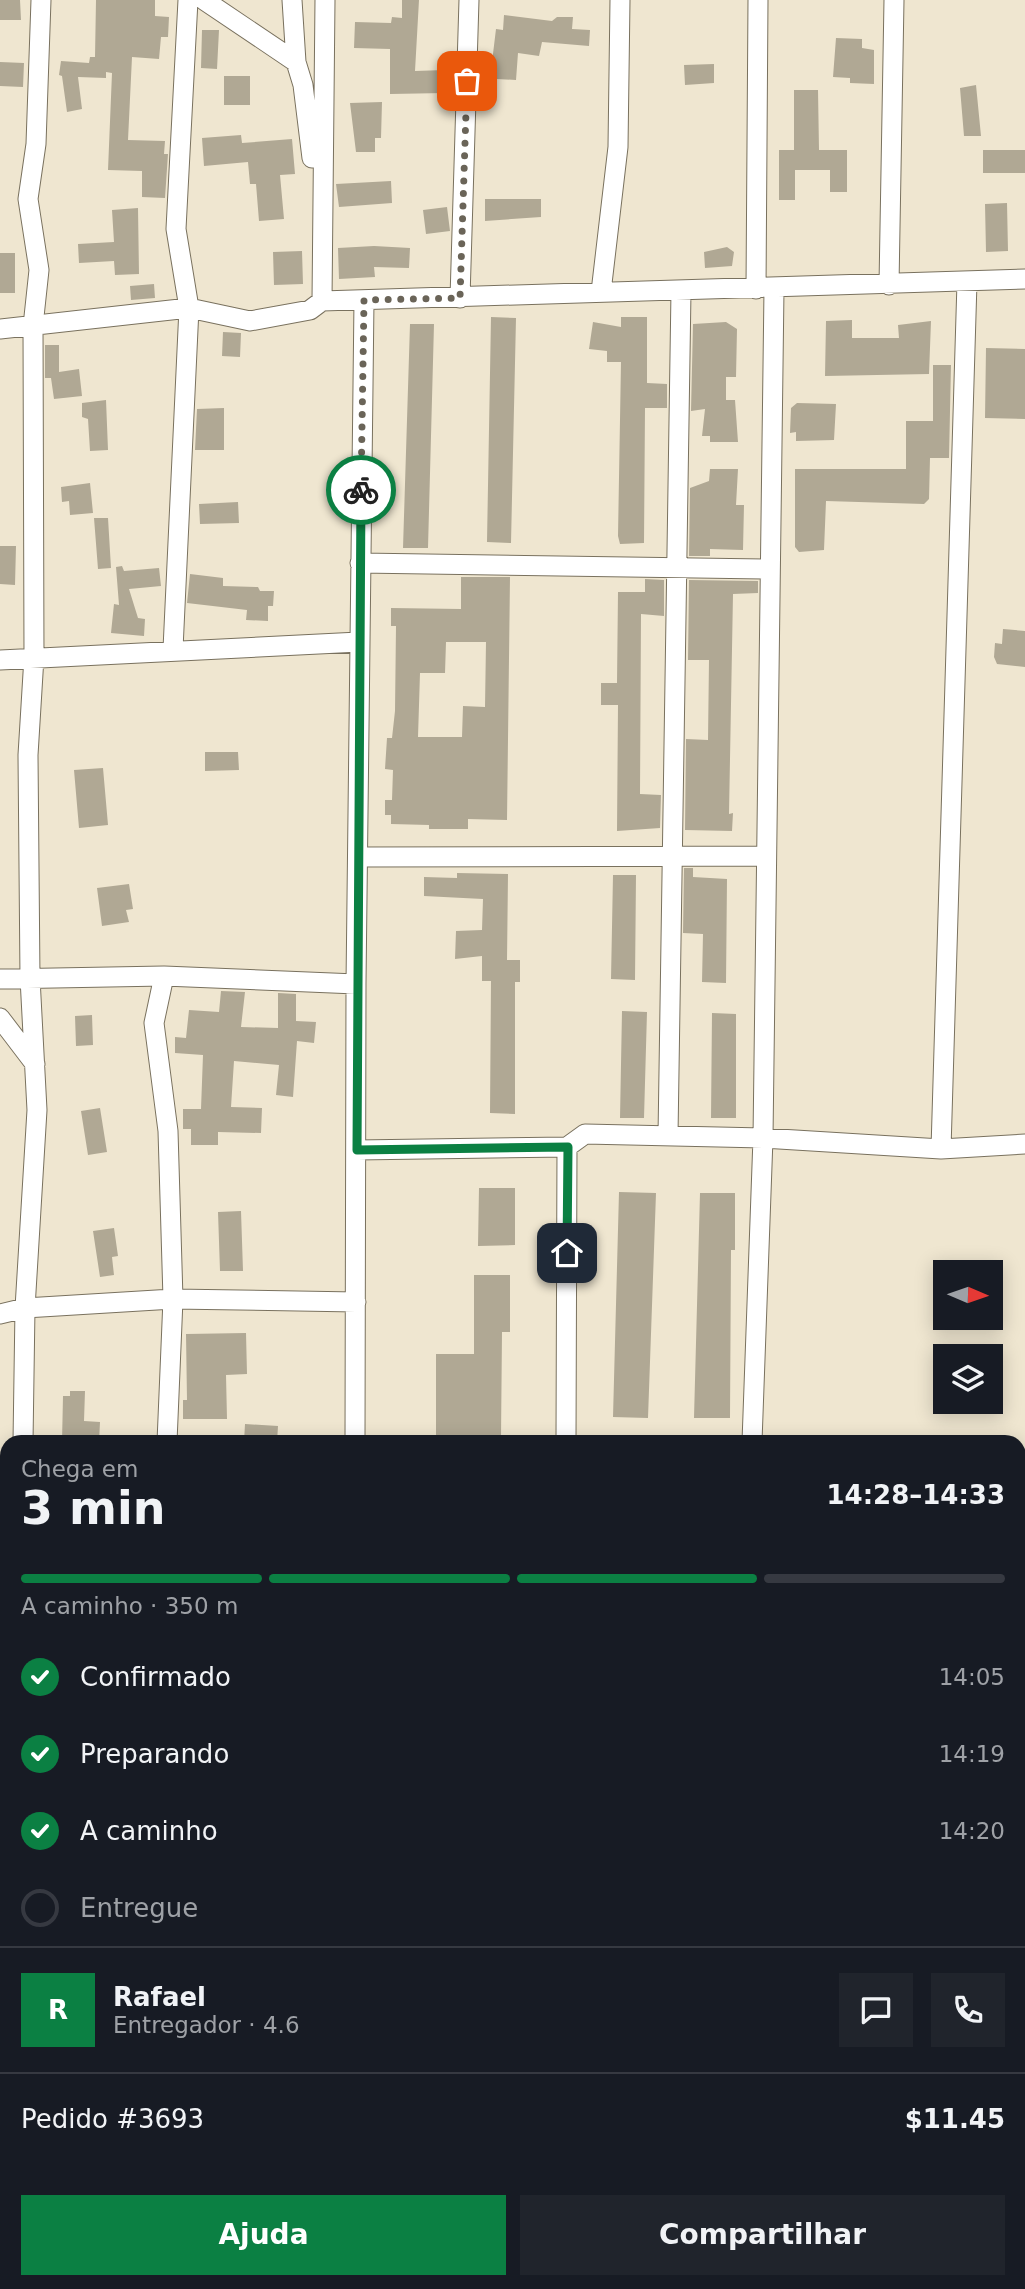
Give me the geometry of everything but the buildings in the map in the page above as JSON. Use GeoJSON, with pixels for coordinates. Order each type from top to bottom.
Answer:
{"type":"FeatureCollection","features":[{"type":"Feature","properties":{"kind":"street"},"geometry":{"type":"LineString","coordinates":[[23,1435],[25,1308],[37,1110],[30,978],[28,755],[34,657],[33,326],[39,270],[28,198],[36,144],[41,0]]}},
{"type":"Feature","properties":{"kind":"street"},"geometry":{"type":"LineString","coordinates":[[292,0],[296,62],[303,85],[313,179],[322,214]]}},
{"type":"Feature","properties":{"kind":"street"},"geometry":{"type":"LineString","coordinates":[[460,298],[470,0]]}},
{"type":"Feature","properties":{"kind":"street"},"geometry":{"type":"LineString","coordinates":[[601,292],[618,147],[620,0]]}},
{"type":"Feature","properties":{"kind":"street"},"geometry":{"type":"LineString","coordinates":[[752,1435],[763,1138],[769,569],[758,0]]}},
{"type":"Feature","properties":{"kind":"street"},"geometry":{"type":"LineString","coordinates":[[889,285],[894,0]]}},
{"type":"Feature","properties":{"kind":"street"},"geometry":{"type":"LineString","coordinates":[[173,649],[189,308],[177,229],[204,1],[296,62]]}},
{"type":"Feature","properties":{"kind":"street"},"geometry":{"type":"LineString","coordinates":[[296,62],[304,31],[325,8]]}},
{"type":"Feature","properties":{"kind":"street"},"geometry":{"type":"LineString","coordinates":[[322,301],[325,8]]}},
{"type":"Feature","properties":{"kind":"street"},"geometry":{"type":"LineString","coordinates":[[0,329],[189,308],[250,321],[310,310],[322,301],[1025,279]]}},
{"type":"Feature","properties":{"kind":"street"},"geometry":{"type":"LineString","coordinates":[[941,1149],[967,282]]}},
{"type":"Feature","properties":{"kind":"street"},"geometry":{"type":"LineString","coordinates":[[668,1136],[681,290]]}},
{"type":"Feature","properties":{"kind":"street"},"geometry":{"type":"LineString","coordinates":[[355,1435],[356,984],[364,300]]}},
{"type":"Feature","properties":{"kind":"street"},"geometry":{"type":"LineString","coordinates":[[360,562],[769,569]]}},
{"type":"Feature","properties":{"kind":"street"},"geometry":{"type":"LineString","coordinates":[[0,660],[173,649],[359,642]]}},
{"type":"Feature","properties":{"kind":"street"},"geometry":{"type":"LineString","coordinates":[[358,857],[766,856]]}},
{"type":"Feature","properties":{"kind":"street"},"geometry":{"type":"LineString","coordinates":[[0,979],[164,976],[356,984]]}},
{"type":"Feature","properties":{"kind":"street"},"geometry":{"type":"LineString","coordinates":[[164,976],[154,1023],[168,1130],[173,1299],[167,1435]]}},
{"type":"Feature","properties":{"kind":"street"},"geometry":{"type":"LineString","coordinates":[[0,1018],[35,1064]]}},
{"type":"Feature","properties":{"kind":"street"},"geometry":{"type":"LineString","coordinates":[[357,1150],[568,1147],[585,1134],[763,1138],[941,1149],[1025,1144]]}},
{"type":"Feature","properties":{"kind":"street"},"geometry":{"type":"LineString","coordinates":[[566,1435],[568,1147]]}},
{"type":"Feature","properties":{"kind":"street"},"geometry":{"type":"LineString","coordinates":[[0,1314],[25,1308],[173,1299],[356,1302]]}},
{"type":"Feature","properties":{"kind":"way so far"},"geometry":{"type":"LineString","coordinates":[[361,490],[364,300],[460,298],[467,81]]}},
{"type":"Feature","properties":{"kind":"route"},"geometry":{"type":"LineString","coordinates":[[361,490],[357,1150],[568,1147],[567,1253]]}}]}
